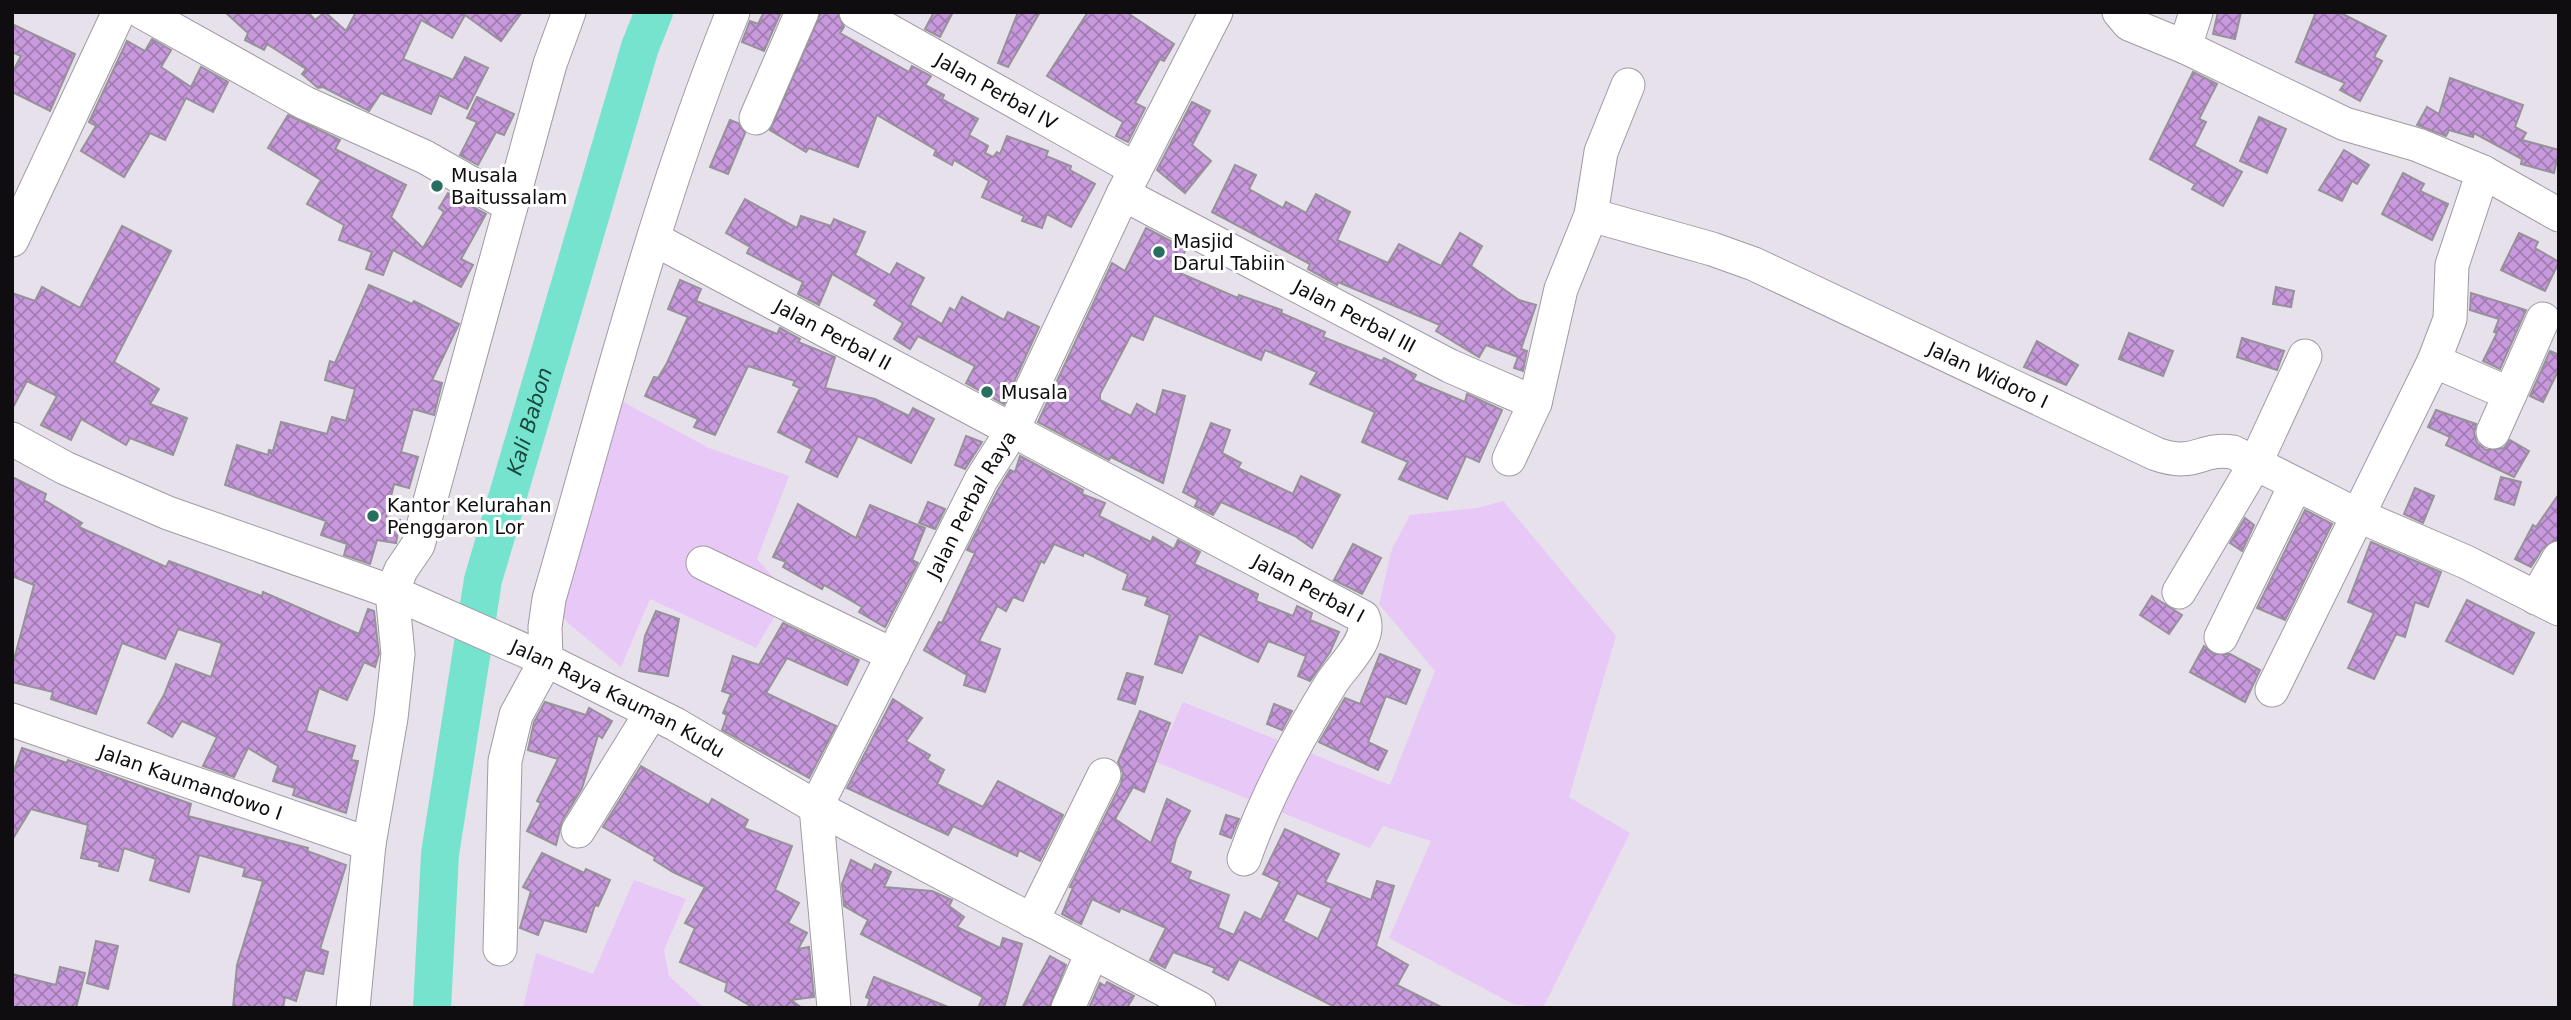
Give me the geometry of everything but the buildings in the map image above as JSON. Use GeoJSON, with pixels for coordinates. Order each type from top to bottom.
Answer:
{"type":"FeatureCollection","features":[{"type":"Feature","properties":{"kind":"street"},"geometry":{"type":"LineString","coordinates":[[12,240],[119,12]]}},
{"type":"Feature","properties":{"kind":"street"},"geometry":{"type":"LineString","coordinates":[[142,12],[305,103],[425,157],[512,206]]}},
{"type":"Feature","properties":{"kind":"street"},"geometry":{"type":"LineString","coordinates":[[353,1008],[369,844],[391,718],[398,654],[401,570],[418,545],[550,64],[569,12]]}},
{"type":"Feature","properties":{"kind":"street"},"geometry":{"type":"LineString","coordinates":[[500,949],[505,761],[516,715],[543,659],[549,599],[654,239],[712,64],[733,12]]}},
{"type":"Feature","properties":{"kind":"street"},"geometry":{"type":"LineString","coordinates":[[756,118],[802,12]]}},
{"type":"Feature","properties":{"kind":"street","name":"Jalan Perbal IV"},"geometry":{"type":"LineString","coordinates":[[856,12],[1129,182]]}},
{"type":"Feature","properties":{"kind":"street","name":"Jalan Perbal Raya"},"geometry":{"type":"LineString","coordinates":[[816,807],[981,480],[1012,431],[1129,182],[1216,12]]}},
{"type":"Feature","properties":{"kind":"street"},"geometry":{"type":"LineString","coordinates":[[2119,12],[2129,24],[2185,47],[2345,124],[2418,145],[2483,172],[2559,215]]}},
{"type":"Feature","properties":{"kind":"street"},"geometry":{"type":"LineString","coordinates":[[2185,47],[2196,12]]}},
{"type":"Feature","properties":{"kind":"street"},"geometry":{"type":"LineString","coordinates":[[1509,459],[1535,402],[1561,289],[1591,215],[1601,152],[1628,85]]}},
{"type":"Feature","properties":{"kind":"street"},"geometry":{"type":"LineString","coordinates":[[2272,690],[2434,362],[2450,319],[2452,265],[2483,172]]}},
{"type":"Feature","properties":{"kind":"street","name":"Jalan Perbal III"},"geometry":{"type":"LineString","coordinates":[[1129,182],[1450,366],[1535,402]]}},
{"type":"Feature","properties":{"kind":"street","name":"Jalan Widoro I"},"geometry":{"type":"LineString","coordinates":[[1591,215],[1712,249],[1754,264],[2156,454],[2176,461],[2193,459],[2218,450],[2233,452],[2295,486],[2466,562],[2547,603]]}},
{"type":"Feature","properties":{"kind":"street","name":"Jalan Perbal II"},"geometry":{"type":"LineString","coordinates":[[654,239],[1012,431]]}},
{"type":"Feature","properties":{"kind":"street"},"geometry":{"type":"LineString","coordinates":[[2493,432],[2543,319]]}},
{"type":"Feature","properties":{"kind":"street"},"geometry":{"type":"LineString","coordinates":[[2179,592],[2255,464],[2305,356]]}},
{"type":"Feature","properties":{"kind":"street"},"geometry":{"type":"LineString","coordinates":[[2434,362],[2510,394]]}},
{"type":"Feature","properties":{"kind":"street","name":"Jalan Perbal I"},"geometry":{"type":"LineString","coordinates":[[1012,431],[1363,617],[1366,624],[1363,638],[1332,682],[1273,786],[1244,859]]}},
{"type":"Feature","properties":{"kind":"street","name":"Jalan Raya Kauman Kudu"},"geometry":{"type":"LineString","coordinates":[[12,439],[65,468],[168,513],[401,596],[543,659],[651,713],[816,807],[1199,1008]]}},
{"type":"Feature","properties":{"kind":"street"},"geometry":{"type":"LineString","coordinates":[[2221,637],[2295,486]]}},
{"type":"Feature","properties":{"kind":"street"},"geometry":{"type":"LineString","coordinates":[[2547,603],[2559,558]]}},
{"type":"Feature","properties":{"kind":"street"},"geometry":{"type":"LineString","coordinates":[[703,563],[893,655]]}},
{"type":"Feature","properties":{"kind":"street"},"geometry":{"type":"LineString","coordinates":[[578,831],[651,713]]}},
{"type":"Feature","properties":{"kind":"street","name":"Jalan Kaumandowo I"},"geometry":{"type":"LineString","coordinates":[[12,720],[369,844]]}},
{"type":"Feature","properties":{"kind":"street"},"geometry":{"type":"LineString","coordinates":[[1032,921],[1104,775]]}},
{"type":"Feature","properties":{"kind":"street"},"geometry":{"type":"LineString","coordinates":[[816,807],[834,1008]]}},
{"type":"Feature","properties":{"kind":"street"},"geometry":{"type":"LineString","coordinates":[[1068,1008],[1092,953]]}},
{"type":"Feature","properties":{"kind":"shaded area"},"geometry":{"type":"Polygon","coordinates":[[[597,388],[709,448],[789,476],[757,559],[788,593],[756,648],[650,599],[621,667],[568,623],[543,590],[597,388]]]}},
{"type":"Feature","properties":{"kind":"shaded area"},"geometry":{"type":"Polygon","coordinates":[[[1503,501],[1616,636],[1569,797],[1630,833],[1543,1008],[1513,1004],[1389,938],[1431,841],[1383,826],[1370,848],[1156,762],[1183,702],[1390,785],[1435,671],[1379,604],[1392,549],[1410,515],[1478,508],[1503,501]]]}},
{"type":"Feature","properties":{"kind":"shaded area"},"geometry":{"type":"Polygon","coordinates":[[[634,880],[686,899],[664,950],[669,976],[704,1008],[523,1008],[536,953],[593,974],[634,880]]]}},
{"type":"Feature","properties":{"kind":"waterway","name":"Kali Babon"},"geometry":{"type":"LineString","coordinates":[[432,1008],[440,854],[483,580],[640,47],[654,12]]}},
{"type":"Feature","properties":{"kind":"place","name":"Musala Baitussalam"},"geometry":{"type":"Point","coordinates":[437,186]}},
{"type":"Feature","properties":{"kind":"place","name":"Masjid Darul Tabiin"},"geometry":{"type":"Point","coordinates":[1159,252]}},
{"type":"Feature","properties":{"kind":"place","name":"Musala"},"geometry":{"type":"Point","coordinates":[987,392]}},
{"type":"Feature","properties":{"kind":"place","name":"Kantor Kelurahan Penggaron Lor"},"geometry":{"type":"Point","coordinates":[373,516]}}]}
